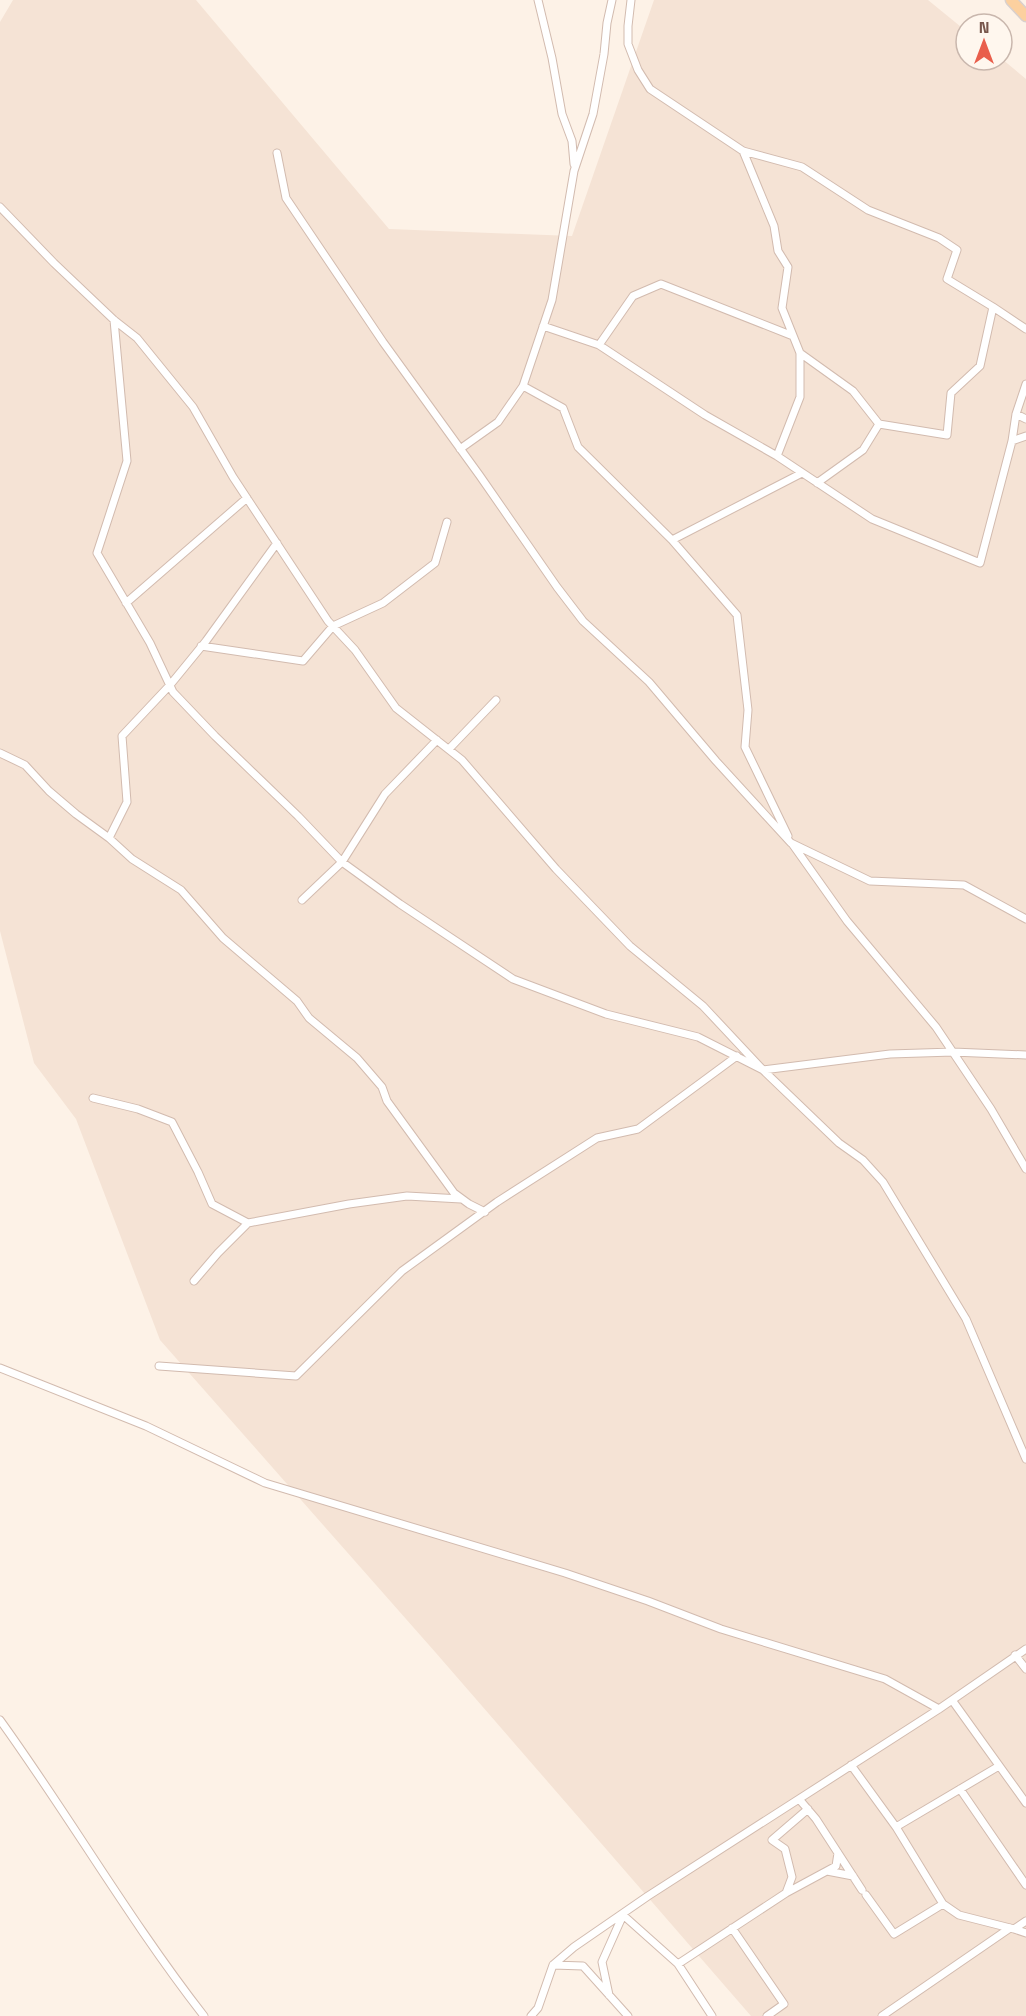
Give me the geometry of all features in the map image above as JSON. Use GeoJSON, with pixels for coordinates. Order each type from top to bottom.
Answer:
{"type":"FeatureCollection","features":[{"type":"Feature","properties":{"kind":"main road"},"geometry":{"type":"LineString","coordinates":[[1011,0],[1026,16]]}},
{"type":"Feature","properties":{"kind":"street"},"geometry":{"type":"LineString","coordinates":[[538,0],[562,114],[572,141],[574,171]]}},
{"type":"Feature","properties":{"kind":"street"},"geometry":{"type":"LineString","coordinates":[[460,449],[498,422],[523,386],[552,300],[574,171],[593,114],[612,0]]}},
{"type":"Feature","properties":{"kind":"street"},"geometry":{"type":"LineString","coordinates":[[631,0],[628,44],[638,70],[650,89],[742,151],[802,167],[868,210],[939,238],[957,250],[947,279],[1026,328]]}},
{"type":"Feature","properties":{"kind":"street"},"geometry":{"type":"LineString","coordinates":[[742,151],[774,226],[778,251],[788,267],[782,308],[800,353],[800,397],[777,456]]}},
{"type":"Feature","properties":{"kind":"street"},"geometry":{"type":"LineString","coordinates":[[278,153],[285,198],[377,333],[557,587],[583,621],[649,682],[716,761],[791,843],[847,921],[936,1027],[991,1108],[1026,1169]]}},
{"type":"Feature","properties":{"kind":"street"},"geometry":{"type":"LineString","coordinates":[[0,207],[54,263],[114,320],[137,338],[193,407],[247,498],[277,543],[333,626],[356,650],[396,708],[462,760],[556,869],[630,946],[703,1006],[762,1070],[839,1143],[863,1160],[883,1182],[966,1319],[1026,1459]]}},
{"type":"Feature","properties":{"kind":"street"},"geometry":{"type":"LineString","coordinates":[[598,345],[633,296],[661,284],[793,336]]}},
{"type":"Feature","properties":{"kind":"street"},"geometry":{"type":"LineString","coordinates":[[800,353],[853,390],[879,424],[947,435],[951,393],[980,366],[993,307]]}},
{"type":"Feature","properties":{"kind":"street"},"geometry":{"type":"LineString","coordinates":[[114,320],[127,461],[97,553],[150,643],[173,692],[342,862],[399,904],[513,979],[606,1014],[698,1037],[762,1070],[890,1054],[953,1052],[1026,1055]]}},
{"type":"Feature","properties":{"kind":"street"},"geometry":{"type":"LineString","coordinates":[[543,326],[598,345],[705,415],[777,456],[872,519],[980,563],[1012,441],[1016,414],[1026,384]]}},
{"type":"Feature","properties":{"kind":"street"},"geometry":{"type":"LineString","coordinates":[[523,386],[564,408],[578,447],[672,540],[737,615],[748,710],[744,747],[791,843],[870,881],[964,885],[1026,919]]}},
{"type":"Feature","properties":{"kind":"street"},"geometry":{"type":"LineString","coordinates":[[1016,414],[1026,419]]}},
{"type":"Feature","properties":{"kind":"street"},"geometry":{"type":"LineString","coordinates":[[817,483],[863,450],[879,424]]}},
{"type":"Feature","properties":{"kind":"street"},"geometry":{"type":"LineString","coordinates":[[1012,441],[1026,436]]}},
{"type":"Feature","properties":{"kind":"street"},"geometry":{"type":"LineString","coordinates":[[672,540],[802,473]]}},
{"type":"Feature","properties":{"kind":"street"},"geometry":{"type":"LineString","coordinates":[[126,603],[247,498]]}},
{"type":"Feature","properties":{"kind":"street"},"geometry":{"type":"LineString","coordinates":[[201,646],[303,661],[333,626],[383,603],[435,563],[447,522]]}},
{"type":"Feature","properties":{"kind":"street"},"geometry":{"type":"LineString","coordinates":[[108,838],[127,802],[122,736],[170,685],[277,543]]}},
{"type":"Feature","properties":{"kind":"street"},"geometry":{"type":"LineString","coordinates":[[449,749],[496,700]]}},
{"type":"Feature","properties":{"kind":"street"},"geometry":{"type":"LineString","coordinates":[[302,900],[342,862],[385,794],[437,740]]}},
{"type":"Feature","properties":{"kind":"street"},"geometry":{"type":"LineString","coordinates":[[0,753],[25,765],[49,791],[132,859],[181,890],[223,938],[297,1001],[309,1018],[357,1058],[382,1087],[387,1101],[454,1192],[461,1199],[485,1212]]}},
{"type":"Feature","properties":{"kind":"street"},"geometry":{"type":"LineString","coordinates":[[159,1366],[296,1376],[402,1271],[497,1202],[597,1138],[638,1129],[744,1050]]}},
{"type":"Feature","properties":{"kind":"street"},"geometry":{"type":"LineString","coordinates":[[93,1098],[138,1109],[172,1122],[212,1204],[248,1223]]}},
{"type":"Feature","properties":{"kind":"street"},"geometry":{"type":"LineString","coordinates":[[194,1281],[248,1223],[349,1204],[407,1196],[461,1199]]}},
{"type":"Feature","properties":{"kind":"street"},"geometry":{"type":"LineString","coordinates":[[0,1368],[146,1426],[266,1483],[565,1573],[721,1629],[885,1679],[939,1709]]}},
{"type":"Feature","properties":{"kind":"street"},"geometry":{"type":"LineString","coordinates":[[531,2016],[538,2008],[553,1965],[574,1947],[648,1896],[939,1709],[1026,1649]]}},
{"type":"Feature","properties":{"kind":"street"},"geometry":{"type":"LineString","coordinates":[[1015,1655],[1026,1669]]}},
{"type":"Feature","properties":{"kind":"street"},"geometry":{"type":"LineString","coordinates":[[952,1700],[1026,1803]]}},
{"type":"Feature","properties":{"kind":"street"},"geometry":{"type":"LineString","coordinates":[[0,1720],[42,1778],[166,1968],[204,2016]]}},
{"type":"Feature","properties":{"kind":"street"},"geometry":{"type":"LineString","coordinates":[[851,1766],[896,1827],[943,1905],[959,1915],[1012,1928],[1026,1934]]}},
{"type":"Feature","properties":{"kind":"street"},"geometry":{"type":"LineString","coordinates":[[896,1827],[999,1766]]}},
{"type":"Feature","properties":{"kind":"street"},"geometry":{"type":"LineString","coordinates":[[960,1789],[1026,1885]]}},
{"type":"Feature","properties":{"kind":"street"},"geometry":{"type":"LineString","coordinates":[[799,1799],[816,1819],[894,1934],[943,1905]]}},
{"type":"Feature","properties":{"kind":"street"},"geometry":{"type":"LineString","coordinates":[[786,1893],[792,1877],[785,1849],[772,1840],[808,1809]]}},
{"type":"Feature","properties":{"kind":"street"},"geometry":{"type":"LineString","coordinates":[[678,1964],[786,1893],[836,1866],[838,1853]]}},
{"type":"Feature","properties":{"kind":"street"},"geometry":{"type":"LineString","coordinates":[[827,1870],[853,1876]]}},
{"type":"Feature","properties":{"kind":"street"},"geometry":{"type":"LineString","coordinates":[[623,1915],[678,1964],[712,2016]]}},
{"type":"Feature","properties":{"kind":"street"},"geometry":{"type":"LineString","coordinates":[[609,1995],[602,1962],[623,1915]]}},
{"type":"Feature","properties":{"kind":"street"},"geometry":{"type":"LineString","coordinates":[[882,2016],[1012,1928],[1026,1922]]}},
{"type":"Feature","properties":{"kind":"street"},"geometry":{"type":"LineString","coordinates":[[732,1928],[784,2004],[768,2016]]}},
{"type":"Feature","properties":{"kind":"street"},"geometry":{"type":"LineString","coordinates":[[553,1965],[584,1966],[628,2016]]}},
{"type":"Feature","properties":{"kind":"shaded area"},"geometry":{"type":"Polygon","coordinates":[[[13,0],[196,0],[389,229],[572,236],[654,0],[928,0],[954,21],[954,72],[1014,72],[1014,69],[1026,79],[1026,2016],[751,2016],[160,1340],[76,1119],[34,1063],[0,931],[0,22],[13,0]]]}}]}
